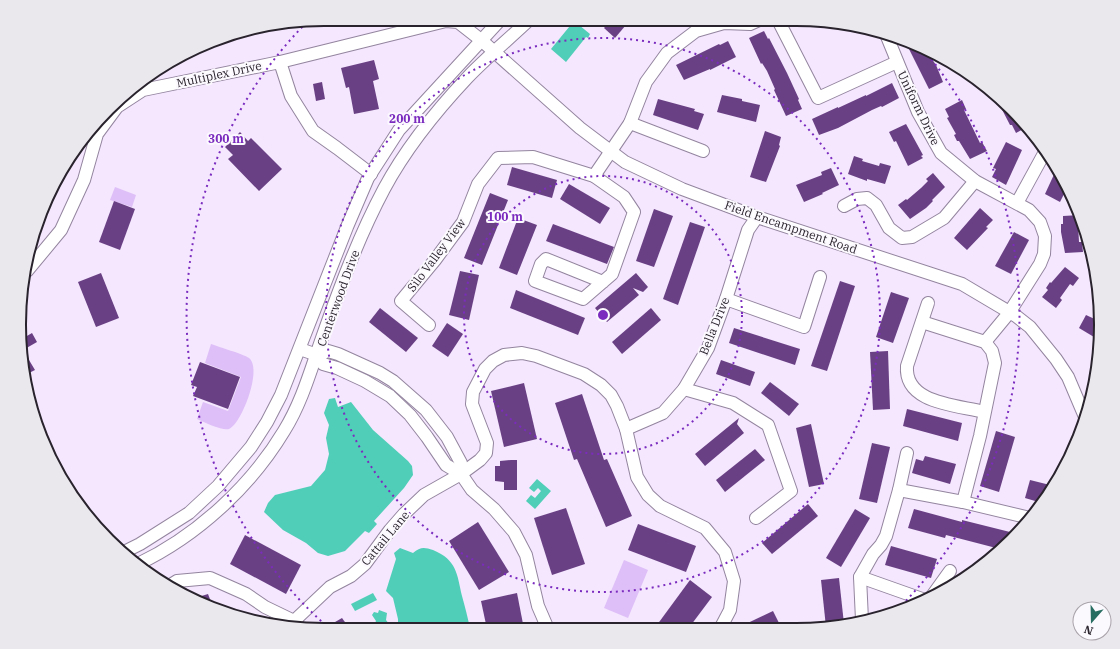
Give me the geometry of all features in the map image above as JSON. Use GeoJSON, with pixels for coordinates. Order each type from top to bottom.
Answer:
{"type":"FeatureCollection","features":[{"type":"Feature","properties":{"kind":"street","name":"Multiplex Drive"},"geometry":{"type":"LineString","coordinates":[[129,99],[143,90],[280,62],[426,26]]}},
{"type":"Feature","properties":{"kind":"street","name":"Multiplex Drive"},"geometry":{"type":"LineString","coordinates":[[463,26],[481,40]]}},
{"type":"Feature","properties":{"kind":"street","name":"Centerwood Drive"},"geometry":{"type":"LineString","coordinates":[[129,550],[190,513],[223,480],[251,447],[267,422],[281,395],[347,226],[371,174],[399,130],[494,26]]}},
{"type":"Feature","properties":{"kind":"street","name":"Centerwood Drive"},"geometry":{"type":"LineString","coordinates":[[143,561],[199,525],[210,516],[245,484],[268,455],[285,430],[304,390],[364,229],[405,153],[468,77],[523,26]]}},
{"type":"Feature","properties":{"kind":"street"},"geometry":{"type":"LineString","coordinates":[[594,176],[630,123],[646,82],[667,53],[696,31],[710,26]]}},
{"type":"Feature","properties":{"kind":"street"},"geometry":{"type":"LineString","coordinates":[[781,26],[818,98],[897,62]]}},
{"type":"Feature","properties":{"kind":"street","name":"Field Encampment Road"},"geometry":{"type":"LineString","coordinates":[[481,40],[580,128],[625,162],[682,189],[757,217],[962,284],[1030,327],[1056,359],[1068,377],[1082,409]]}},
{"type":"Feature","properties":{"kind":"street","name":"Uniform Drive"},"geometry":{"type":"LineString","coordinates":[[889,41],[918,112],[941,153],[975,181],[1029,210],[1040,222],[1045,236],[1044,254],[1040,264],[1009,313],[985,342]]}},
{"type":"Feature","properties":{"kind":"street"},"geometry":{"type":"LineString","coordinates":[[280,62],[291,96],[313,131],[371,174]]}},
{"type":"Feature","properties":{"kind":"street","name":"Multiplex Drive"},"geometry":{"type":"LineString","coordinates":[[33,263],[61,230],[84,180],[98,134],[112,114]]}},
{"type":"Feature","properties":{"kind":"street"},"geometry":{"type":"LineString","coordinates":[[630,123],[704,151]]}},
{"type":"Feature","properties":{"kind":"street","name":"Silo Valley View"},"geometry":{"type":"LineString","coordinates":[[429,325],[401,301],[435,260],[463,222],[478,184],[498,158],[533,157],[594,176],[624,197],[634,212],[612,274],[603,282],[583,299],[535,280],[541,264],[546,259],[603,282]]}},
{"type":"Feature","properties":{"kind":"street"},"geometry":{"type":"LineString","coordinates":[[1017,203],[1042,157]]}},
{"type":"Feature","properties":{"kind":"street"},"geometry":{"type":"LineString","coordinates":[[844,206],[857,199],[867,198],[876,205],[889,228],[902,238],[912,237],[944,218],[975,181]]}},
{"type":"Feature","properties":{"kind":"street","name":"Bella Drive"},"geometry":{"type":"LineString","coordinates":[[626,429],[662,413],[684,389],[708,348],[726,299],[748,230],[757,217]]}},
{"type":"Feature","properties":{"kind":"street"},"geometry":{"type":"LineString","coordinates":[[726,299],[804,327],[820,277]]}},
{"type":"Feature","properties":{"kind":"street"},"geometry":{"type":"LineString","coordinates":[[928,303],[907,366],[906,374],[909,382],[915,390],[927,398],[984,412]]}},
{"type":"Feature","properties":{"kind":"street"},"geometry":{"type":"LineString","coordinates":[[922,322],[985,342],[992,351],[995,363],[963,502]]}},
{"type":"Feature","properties":{"kind":"street"},"geometry":{"type":"LineString","coordinates":[[300,349],[317,355],[324,364],[337,368],[365,381],[390,396],[410,415],[446,465],[461,474],[472,490],[494,509],[514,532],[526,555],[538,606],[545,623]]}},
{"type":"Feature","properties":{"kind":"street","name":"Cattail Lane"},"geometry":{"type":"LineString","coordinates":[[300,621],[330,587],[350,576],[365,564],[390,530],[424,495],[461,474],[480,460],[486,453],[487,443],[472,404],[473,392],[485,369],[493,361],[504,355],[522,353],[536,356],[584,374],[601,385],[611,395],[618,406],[626,429],[637,477],[648,495],[660,506],[705,528],[725,552],[734,581],[730,610],[723,623]]}},
{"type":"Feature","properties":{"kind":"street"},"geometry":{"type":"LineString","coordinates":[[684,389],[733,403],[768,425],[791,491],[756,518]]}},
{"type":"Feature","properties":{"kind":"street"},"geometry":{"type":"LineString","coordinates":[[862,615],[860,577],[873,554],[881,545],[886,536],[908,453]]}},
{"type":"Feature","properties":{"kind":"street"},"geometry":{"type":"LineString","coordinates":[[899,490],[963,502],[1024,516]]}},
{"type":"Feature","properties":{"kind":"street"},"geometry":{"type":"LineString","coordinates":[[939,586],[950,571]]}},
{"type":"Feature","properties":{"kind":"street"},"geometry":{"type":"LineString","coordinates":[[860,577],[917,597]]}},
{"type":"Feature","properties":{"kind":"street"},"geometry":{"type":"LineString","coordinates":[[174,583],[177,581],[210,578],[246,594],[289,620]]}},
{"type":"Feature","properties":{"kind":"shaded area"},"geometry":{"type":"Polygon","coordinates":[[[570,26],[580,26],[590,34],[566,62],[551,49],[570,26]]]}},
{"type":"Feature","properties":{"kind":"shaded area"},"geometry":{"type":"Polygon","coordinates":[[[115,187],[136,195],[132,207],[110,200],[115,187]]]}},
{"type":"Feature","properties":{"kind":"shaded area"},"geometry":{"type":"Polygon","coordinates":[[[211,344],[246,356],[253,364],[252,384],[249,396],[239,418],[229,429],[218,428],[197,419],[203,402],[228,411],[241,377],[205,363],[211,344]]]}},
{"type":"Feature","properties":{"kind":"shaded area"},"geometry":{"type":"Polygon","coordinates":[[[335,398],[338,407],[351,402],[373,430],[408,461],[412,466],[413,475],[404,488],[374,521],[377,524],[369,533],[365,531],[345,551],[328,556],[318,553],[306,543],[283,530],[264,512],[268,503],[275,495],[311,486],[325,470],[329,454],[326,438],[329,425],[324,413],[329,399],[335,398]]]}},
{"type":"Feature","properties":{"kind":"shaded area"},"geometry":{"type":"Polygon","coordinates":[[[537,479],[551,491],[535,509],[526,501],[531,495],[535,498],[541,491],[538,488],[534,492],[529,488],[537,479]]]}},
{"type":"Feature","properties":{"kind":"shaded area"},"geometry":{"type":"Polygon","coordinates":[[[400,548],[413,553],[425,548],[433,550],[447,558],[455,568],[457,574],[468,623],[398,623],[393,598],[386,591],[396,559],[394,553],[400,548]]]}},
{"type":"Feature","properties":{"kind":"shaded area"},"geometry":{"type":"Polygon","coordinates":[[[624,560],[648,570],[628,618],[604,608],[624,560]]]}},
{"type":"Feature","properties":{"kind":"shaded area"},"geometry":{"type":"Polygon","coordinates":[[[373,593],[377,600],[355,611],[351,604],[373,593]]]}},
{"type":"Feature","properties":{"kind":"shaded area"},"geometry":{"type":"Polygon","coordinates":[[[379,610],[387,613],[386,620],[388,623],[375,623],[376,621],[372,615],[374,612],[378,613],[379,610]]]}},
{"type":"Feature","properties":{"kind":"building"},"geometry":{"type":"Polygon","coordinates":[[[606,26],[625,26],[615,38],[604,28],[606,26]]]}},
{"type":"Feature","properties":{"kind":"building"},"geometry":{"type":"Polygon","coordinates":[[[764,31],[787,73],[802,109],[786,116],[767,71],[762,63],[761,64],[749,38],[764,31]]]}},
{"type":"Feature","properties":{"kind":"building"},"geometry":{"type":"Polygon","coordinates":[[[728,41],[736,57],[710,70],[684,80],[676,65],[728,41]]]}},
{"type":"Feature","properties":{"kind":"building"},"geometry":{"type":"Polygon","coordinates":[[[909,49],[932,59],[936,65],[943,82],[929,89],[909,49]]]}},
{"type":"Feature","properties":{"kind":"building"},"geometry":{"type":"Polygon","coordinates":[[[374,60],[379,79],[373,81],[379,109],[354,114],[349,87],[346,88],[341,68],[374,60]]]}},
{"type":"Feature","properties":{"kind":"building"},"geometry":{"type":"Polygon","coordinates":[[[322,82],[325,99],[316,101],[313,84],[322,82]]]}},
{"type":"Feature","properties":{"kind":"building"},"geometry":{"type":"Polygon","coordinates":[[[892,83],[899,98],[838,128],[819,135],[812,119],[892,83]]]}},
{"type":"Feature","properties":{"kind":"building"},"geometry":{"type":"Polygon","coordinates":[[[722,95],[742,99],[742,101],[760,105],[756,122],[717,112],[722,95]]]}},
{"type":"Feature","properties":{"kind":"building"},"geometry":{"type":"Polygon","coordinates":[[[658,99],[695,109],[694,111],[704,114],[698,130],[653,115],[658,99]]]}},
{"type":"Feature","properties":{"kind":"building"},"geometry":{"type":"Polygon","coordinates":[[[962,100],[966,109],[964,110],[980,143],[982,142],[987,151],[970,159],[954,135],[956,134],[947,118],[949,117],[945,109],[962,100]]]}},
{"type":"Feature","properties":{"kind":"building"},"geometry":{"type":"Polygon","coordinates":[[[1001,108],[1022,130],[1016,133],[1012,125],[1010,125],[1001,108]]]}},
{"type":"Feature","properties":{"kind":"building"},"geometry":{"type":"Polygon","coordinates":[[[906,124],[923,155],[921,156],[923,158],[908,166],[896,141],[894,142],[889,132],[906,124]]]}},
{"type":"Feature","properties":{"kind":"building"},"geometry":{"type":"Polygon","coordinates":[[[765,131],[781,137],[780,146],[766,182],[750,177],[765,131]]]}},
{"type":"Feature","properties":{"kind":"building"},"geometry":{"type":"Polygon","coordinates":[[[240,132],[248,141],[251,138],[282,169],[259,191],[228,159],[233,155],[225,147],[240,132]]]}},
{"type":"Feature","properties":{"kind":"building"},"geometry":{"type":"Polygon","coordinates":[[[1006,142],[1022,150],[1006,185],[992,177],[996,169],[993,168],[1006,142]]]}},
{"type":"Feature","properties":{"kind":"building"},"geometry":{"type":"Polygon","coordinates":[[[854,156],[863,159],[862,161],[879,166],[880,163],[891,166],[885,184],[867,179],[867,181],[848,174],[854,156]]]}},
{"type":"Feature","properties":{"kind":"building"},"geometry":{"type":"Polygon","coordinates":[[[512,167],[557,180],[552,198],[507,185],[512,167]]]}},
{"type":"Feature","properties":{"kind":"building"},"geometry":{"type":"Polygon","coordinates":[[[831,168],[839,185],[804,202],[796,185],[822,175],[821,172],[831,168]]]}},
{"type":"Feature","properties":{"kind":"building"},"geometry":{"type":"Polygon","coordinates":[[[933,173],[945,187],[926,208],[910,219],[898,205],[906,199],[907,200],[921,188],[928,181],[926,179],[933,173]]]}},
{"type":"Feature","properties":{"kind":"building"},"geometry":{"type":"Polygon","coordinates":[[[1054,175],[1064,194],[1060,202],[1045,194],[1054,175]]]}},
{"type":"Feature","properties":{"kind":"building"},"geometry":{"type":"Polygon","coordinates":[[[569,184],[610,208],[600,224],[560,199],[569,184]]]}},
{"type":"Feature","properties":{"kind":"building"},"geometry":{"type":"Polygon","coordinates":[[[490,193],[508,200],[482,265],[464,258],[490,193]]]}},
{"type":"Feature","properties":{"kind":"building"},"geometry":{"type":"Polygon","coordinates":[[[114,201],[135,209],[120,250],[99,242],[114,201]]]}},
{"type":"Feature","properties":{"kind":"building"},"geometry":{"type":"Polygon","coordinates":[[[980,208],[993,220],[986,227],[988,228],[967,250],[954,238],[980,208]]]}},
{"type":"Feature","properties":{"kind":"building"},"geometry":{"type":"Polygon","coordinates":[[[654,209],[673,216],[654,267],[636,261],[654,209]]]}},
{"type":"Feature","properties":{"kind":"building"},"geometry":{"type":"Polygon","coordinates":[[[1073,215],[1078,230],[1079,242],[1082,242],[1083,252],[1065,253],[1061,232],[1063,216],[1073,215]]]}},
{"type":"Feature","properties":{"kind":"building"},"geometry":{"type":"Polygon","coordinates":[[[518,218],[537,225],[517,275],[499,268],[518,218]]]}},
{"type":"Feature","properties":{"kind":"building"},"geometry":{"type":"Polygon","coordinates":[[[690,222],[705,227],[678,305],[663,299],[690,222]]]}},
{"type":"Feature","properties":{"kind":"building"},"geometry":{"type":"Polygon","coordinates":[[[553,224],[614,247],[607,264],[546,241],[553,224]]]}},
{"type":"Feature","properties":{"kind":"building"},"geometry":{"type":"Polygon","coordinates":[[[1014,232],[1029,240],[1011,274],[995,266],[1014,232]]]}},
{"type":"Feature","properties":{"kind":"building"},"geometry":{"type":"Polygon","coordinates":[[[1065,267],[1079,278],[1073,286],[1070,284],[1060,298],[1062,300],[1056,308],[1042,297],[1048,290],[1046,288],[1050,282],[1051,283],[1065,267]]]}},
{"type":"Feature","properties":{"kind":"building"},"geometry":{"type":"Polygon","coordinates":[[[460,271],[479,275],[469,320],[449,315],[460,271]]]}},
{"type":"Feature","properties":{"kind":"building"},"geometry":{"type":"Polygon","coordinates":[[[101,273],[119,318],[96,327],[78,282],[101,273]]]}},
{"type":"Feature","properties":{"kind":"building"},"geometry":{"type":"Polygon","coordinates":[[[636,273],[648,287],[643,292],[633,288],[639,295],[607,322],[595,308],[636,273]]]}},
{"type":"Feature","properties":{"kind":"building"},"geometry":{"type":"Polygon","coordinates":[[[840,281],[855,286],[827,371],[811,366],[840,281]]]}},
{"type":"Feature","properties":{"kind":"building"},"geometry":{"type":"Polygon","coordinates":[[[516,290],[585,318],[578,335],[510,308],[516,290]]]}},
{"type":"Feature","properties":{"kind":"building"},"geometry":{"type":"Polygon","coordinates":[[[891,292],[909,298],[893,343],[876,337],[891,292]]]}},
{"type":"Feature","properties":{"kind":"building"},"geometry":{"type":"Polygon","coordinates":[[[380,308],[418,338],[406,352],[369,322],[380,308]]]}},
{"type":"Feature","properties":{"kind":"building"},"geometry":{"type":"Polygon","coordinates":[[[651,308],[661,320],[622,354],[612,342],[651,308]]]}},
{"type":"Feature","properties":{"kind":"building"},"geometry":{"type":"Polygon","coordinates":[[[1086,315],[1094,319],[1093,337],[1079,328],[1086,315]]]}},
{"type":"Feature","properties":{"kind":"building"},"geometry":{"type":"Polygon","coordinates":[[[447,323],[463,334],[448,357],[432,346],[447,323]]]}},
{"type":"Feature","properties":{"kind":"building"},"geometry":{"type":"Polygon","coordinates":[[[734,328],[800,349],[795,365],[729,343],[734,328]]]}},
{"type":"Feature","properties":{"kind":"building"},"geometry":{"type":"Polygon","coordinates":[[[32,333],[37,342],[27,348],[27,336],[32,333]]]}},
{"type":"Feature","properties":{"kind":"building"},"geometry":{"type":"Polygon","coordinates":[[[888,351],[890,409],[873,410],[870,352],[888,351]]]}},
{"type":"Feature","properties":{"kind":"building"},"geometry":{"type":"Polygon","coordinates":[[[29,359],[35,370],[30,372],[29,359]]]}},
{"type":"Feature","properties":{"kind":"building"},"geometry":{"type":"Polygon","coordinates":[[[721,360],[755,372],[750,386],[716,374],[721,360]]]}},
{"type":"Feature","properties":{"kind":"building"},"geometry":{"type":"Polygon","coordinates":[[[200,362],[240,377],[228,409],[193,396],[197,387],[191,385],[200,362]]]}},
{"type":"Feature","properties":{"kind":"building"},"geometry":{"type":"Polygon","coordinates":[[[770,382],[799,404],[789,416],[761,393],[770,382]]]}},
{"type":"Feature","properties":{"kind":"building"},"geometry":{"type":"Polygon","coordinates":[[[524,383],[537,439],[504,447],[491,391],[524,383]]]}},
{"type":"Feature","properties":{"kind":"building"},"geometry":{"type":"Polygon","coordinates":[[[582,394],[604,460],[607,459],[632,516],[606,527],[577,459],[574,460],[555,403],[582,394]]]}},
{"type":"Feature","properties":{"kind":"building"},"geometry":{"type":"Polygon","coordinates":[[[907,409],[962,423],[958,441],[903,426],[907,409]]]}},
{"type":"Feature","properties":{"kind":"building"},"geometry":{"type":"Polygon","coordinates":[[[739,418],[737,424],[744,433],[705,466],[695,454],[739,418]]]}},
{"type":"Feature","properties":{"kind":"building"},"geometry":{"type":"Polygon","coordinates":[[[811,424],[824,484],[809,487],[796,428],[811,424]]]}},
{"type":"Feature","properties":{"kind":"building"},"geometry":{"type":"Polygon","coordinates":[[[996,431],[1015,437],[999,492],[980,486],[996,431]]]}},
{"type":"Feature","properties":{"kind":"building"},"geometry":{"type":"Polygon","coordinates":[[[872,443],[890,447],[877,503],[859,499],[872,443]]]}},
{"type":"Feature","properties":{"kind":"building"},"geometry":{"type":"Polygon","coordinates":[[[755,449],[765,460],[725,492],[716,480],[755,449]]]}},
{"type":"Feature","properties":{"kind":"building"},"geometry":{"type":"Polygon","coordinates":[[[925,456],[956,464],[950,484],[912,473],[916,459],[923,461],[925,456]]]}},
{"type":"Feature","properties":{"kind":"building"},"geometry":{"type":"Polygon","coordinates":[[[517,460],[517,490],[504,490],[504,482],[495,481],[495,466],[500,466],[500,461],[517,460]]]}},
{"type":"Feature","properties":{"kind":"building"},"geometry":{"type":"Polygon","coordinates":[[[1030,480],[1048,484],[1036,501],[1025,498],[1030,480]]]}},
{"type":"Feature","properties":{"kind":"building"},"geometry":{"type":"Polygon","coordinates":[[[808,504],[818,516],[772,554],[762,543],[808,504]]]}},
{"type":"Feature","properties":{"kind":"building"},"geometry":{"type":"Polygon","coordinates":[[[566,508],[585,564],[552,575],[534,518],[566,508]]]}},
{"type":"Feature","properties":{"kind":"building"},"geometry":{"type":"Polygon","coordinates":[[[855,509],[870,518],[841,567],[826,558],[855,509]]]}},
{"type":"Feature","properties":{"kind":"building"},"geometry":{"type":"Polygon","coordinates":[[[914,509],[962,522],[962,520],[1010,532],[994,547],[946,535],[945,538],[908,528],[914,509]]]}},
{"type":"Feature","properties":{"kind":"building"},"geometry":{"type":"Polygon","coordinates":[[[478,522],[509,572],[479,590],[449,541],[478,522]]]}},
{"type":"Feature","properties":{"kind":"building"},"geometry":{"type":"Polygon","coordinates":[[[638,524],[696,546],[686,572],[628,550],[638,524]]]}},
{"type":"Feature","properties":{"kind":"building"},"geometry":{"type":"Polygon","coordinates":[[[245,535],[301,565],[286,594],[230,564],[245,535]]]}},
{"type":"Feature","properties":{"kind":"building"},"geometry":{"type":"Polygon","coordinates":[[[891,546],[937,559],[931,578],[885,565],[891,546]]]}},
{"type":"Feature","properties":{"kind":"building"},"geometry":{"type":"Polygon","coordinates":[[[839,578],[843,619],[825,621],[821,580],[839,578]]]}},
{"type":"Feature","properties":{"kind":"building"},"geometry":{"type":"Polygon","coordinates":[[[690,580],[712,597],[692,623],[658,623],[690,580]]]}},
{"type":"Feature","properties":{"kind":"building"},"geometry":{"type":"Polygon","coordinates":[[[517,593],[523,623],[486,623],[481,601],[517,593]]]}},
{"type":"Feature","properties":{"kind":"building"},"geometry":{"type":"Polygon","coordinates":[[[208,594],[210,600],[210,600],[201,596],[208,594]]]}},
{"type":"Feature","properties":{"kind":"building"},"geometry":{"type":"Polygon","coordinates":[[[773,611],[779,623],[748,623],[773,611]]]}},
{"type":"Feature","properties":{"kind":"building"},"geometry":{"type":"Polygon","coordinates":[[[342,618],[346,623],[333,623],[342,618]]]}}]}
